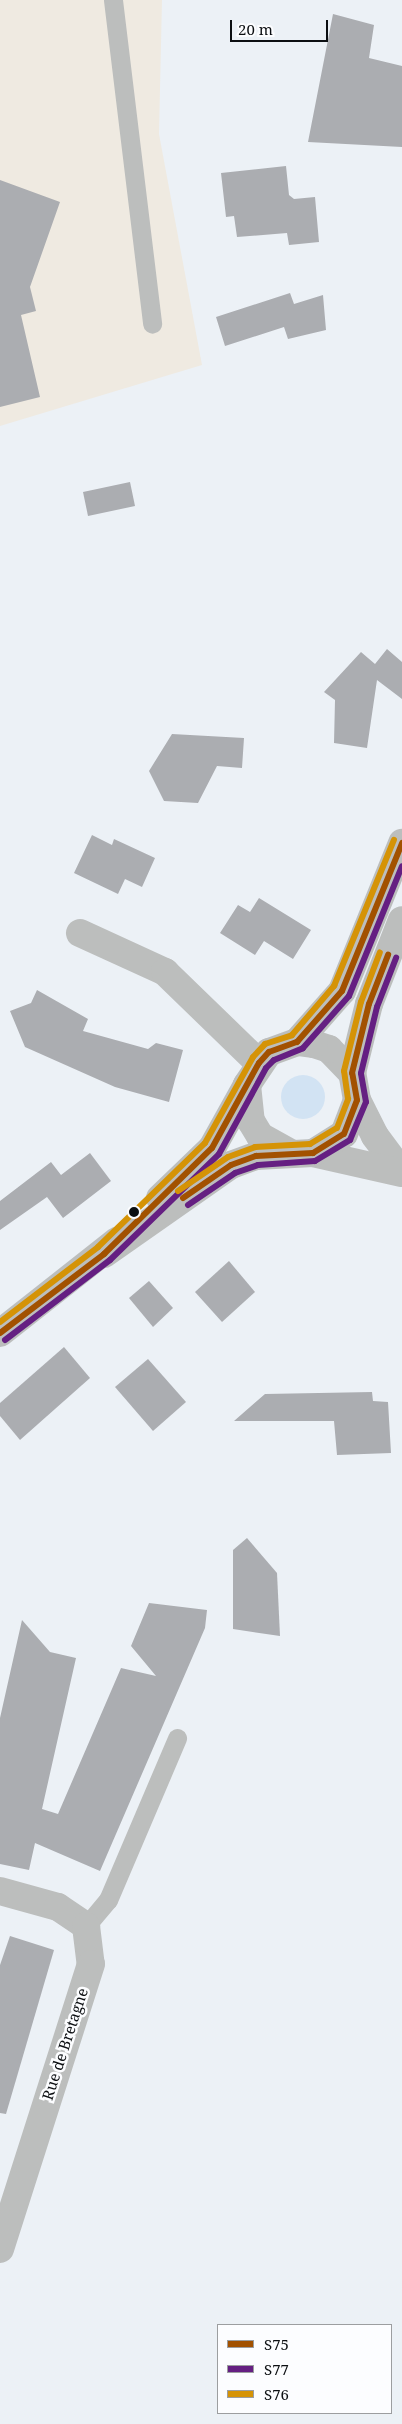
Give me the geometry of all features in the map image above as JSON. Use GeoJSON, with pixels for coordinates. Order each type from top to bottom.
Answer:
{"type":"FeatureCollection","features":[{"type":"Feature","properties":{"kind":"street"},"geometry":{"type":"LineString","coordinates":[[104,1254],[212,1148],[253,1074],[269,1052],[297,1042],[342,991],[402,843]]}},
{"type":"Feature","properties":{"kind":"street"},"geometry":{"type":"LineString","coordinates":[[402,920],[369,1004],[352,1073],[357,1100],[402,1173]]}},
{"type":"Feature","properties":{"kind":"street"},"geometry":{"type":"LineString","coordinates":[[80,933],[166,972],[253,1074],[250,1121],[267,1141],[302,1153],[402,1173]]}},
{"type":"Feature","properties":{"kind":"street"},"geometry":{"type":"LineString","coordinates":[[297,1042],[329,1050],[352,1073]]}},
{"type":"Feature","properties":{"kind":"street"},"geometry":{"type":"LineString","coordinates":[[0,1333],[104,1254],[231,1165],[256,1156],[302,1153],[344,1134],[357,1100]]}},
{"type":"Feature","properties":{"kind":"street"},"geometry":{"type":"LineString","coordinates":[[0,1891],[58,1907],[86,1926]]}},
{"type":"Feature","properties":{"kind":"street","name":"Rue de Bretagne"},"geometry":{"type":"LineString","coordinates":[[0,2249],[91,1964],[86,1926]]}},
{"type":"Feature","properties":{"kind":"lane"},"geometry":{"type":"LineString","coordinates":[[113,0],[152,324]]}},
{"type":"Feature","properties":{"kind":"lane"},"geometry":{"type":"LineString","coordinates":[[86,1926],[108,1900],[177,1738]]}},
{"type":"Feature","properties":{"kind":"shaded area"},"geometry":{"type":"Polygon","coordinates":[[[0,0],[162,0],[159,134],[202,365],[0,426],[0,0]]]}},
{"type":"Feature","properties":{"kind":"shaded area"},"geometry":{"type":"Polygon","coordinates":[[[303,1075],[315,1079],[321,1085],[325,1097],[321,1109],[315,1115],[303,1119],[291,1115],[285,1109],[281,1097],[285,1085],[291,1079],[303,1075]]]}},
{"type":"Feature","properties":{"kind":"building"},"geometry":{"type":"Polygon","coordinates":[[[333,14],[374,25],[369,58],[402,66],[402,147],[308,142],[333,14]]]}},
{"type":"Feature","properties":{"kind":"building"},"geometry":{"type":"Polygon","coordinates":[[[286,166],[289,195],[294,199],[315,197],[319,242],[289,245],[287,233],[237,237],[234,216],[226,217],[221,173],[286,166]]]}},
{"type":"Feature","properties":{"kind":"building"},"geometry":{"type":"Polygon","coordinates":[[[0,180],[60,202],[30,287],[36,311],[21,315],[40,397],[0,407],[0,180]]]}},
{"type":"Feature","properties":{"kind":"building"},"geometry":{"type":"Polygon","coordinates":[[[290,293],[294,304],[323,295],[326,330],[288,339],[284,327],[225,346],[216,317],[290,293]]]}},
{"type":"Feature","properties":{"kind":"building"},"geometry":{"type":"Polygon","coordinates":[[[130,482],[135,506],[88,516],[83,492],[130,482]]]}},
{"type":"Feature","properties":{"kind":"building"},"geometry":{"type":"Polygon","coordinates":[[[387,649],[402,662],[402,699],[377,680],[367,748],[334,743],[335,700],[324,692],[361,652],[375,664],[387,649]]]}},
{"type":"Feature","properties":{"kind":"building"},"geometry":{"type":"Polygon","coordinates":[[[172,734],[244,738],[242,768],[217,766],[198,803],[164,801],[149,771],[172,734]]]}},
{"type":"Feature","properties":{"kind":"building"},"geometry":{"type":"Polygon","coordinates":[[[92,835],[112,845],[114,839],[155,858],[142,887],[125,879],[118,894],[74,873],[92,835]]]}},
{"type":"Feature","properties":{"kind":"building"},"geometry":{"type":"Polygon","coordinates":[[[259,898],[311,930],[293,959],[264,941],[255,955],[220,933],[238,905],[250,912],[259,898]]]}},
{"type":"Feature","properties":{"kind":"building"},"geometry":{"type":"Polygon","coordinates":[[[37,990],[88,1019],[83,1031],[148,1049],[156,1043],[183,1050],[169,1102],[115,1087],[25,1047],[10,1011],[31,1003],[37,990]]]}},
{"type":"Feature","properties":{"kind":"building"},"geometry":{"type":"Polygon","coordinates":[[[90,1153],[111,1181],[63,1218],[47,1197],[0,1230],[0,1201],[51,1162],[61,1175],[90,1153]]]}},
{"type":"Feature","properties":{"kind":"building"},"geometry":{"type":"Polygon","coordinates":[[[229,1261],[255,1292],[222,1322],[195,1292],[229,1261]]]}},
{"type":"Feature","properties":{"kind":"building"},"geometry":{"type":"Polygon","coordinates":[[[149,1281],[173,1308],[153,1327],[129,1298],[149,1281]]]}},
{"type":"Feature","properties":{"kind":"building"},"geometry":{"type":"Polygon","coordinates":[[[64,1347],[90,1378],[20,1440],[0,1416],[0,1403],[64,1347]]]}},
{"type":"Feature","properties":{"kind":"building"},"geometry":{"type":"Polygon","coordinates":[[[148,1359],[186,1402],[153,1431],[115,1387],[148,1359]]]}},
{"type":"Feature","properties":{"kind":"building"},"geometry":{"type":"Polygon","coordinates":[[[372,1392],[373,1401],[388,1402],[391,1453],[337,1455],[334,1421],[234,1421],[265,1394],[372,1392]]]}},
{"type":"Feature","properties":{"kind":"building"},"geometry":{"type":"Polygon","coordinates":[[[247,1538],[277,1573],[280,1636],[233,1629],[233,1550],[247,1538]]]}},
{"type":"Feature","properties":{"kind":"building"},"geometry":{"type":"Polygon","coordinates":[[[149,1603],[207,1610],[205,1628],[100,1871],[35,1843],[29,1870],[0,1864],[0,1718],[22,1620],[50,1652],[76,1658],[42,1809],[58,1814],[121,1668],[156,1676],[131,1646],[149,1603]]]}},
{"type":"Feature","properties":{"kind":"building"},"geometry":{"type":"Polygon","coordinates":[[[10,1936],[54,1950],[6,2114],[0,2113],[0,1965],[10,1936]]]}},
{"type":"Feature","properties":{"kind":"transit line","name":"S76"},"geometry":{"type":"LineString","coordinates":[[0,1322],[98,1247],[205,1143],[253,1057],[265,1044],[292,1035],[334,986],[394,840]]}},
{"type":"Feature","properties":{"kind":"transit line","name":"S75"},"geometry":{"type":"LineString","coordinates":[[0,1333],[104,1254],[212,1148],[259,1063],[269,1052],[297,1042],[342,991],[402,843]]}},
{"type":"Feature","properties":{"kind":"transit line","name":"S77"},"geometry":{"type":"LineString","coordinates":[[5,1340],[110,1260],[219,1154],[266,1068],[274,1060],[303,1048],[349,996],[402,866]]}},
{"type":"Feature","properties":{"kind":"transit line","name":"S76"},"geometry":{"type":"LineString","coordinates":[[178,1191],[228,1157],[255,1147],[310,1144],[337,1128],[348,1099],[344,1071],[361,1002],[380,952]]}},
{"type":"Feature","properties":{"kind":"transit line","name":"S75"},"geometry":{"type":"LineString","coordinates":[[183,1198],[231,1165],[256,1156],[313,1153],[344,1134],[357,1100],[352,1073],[369,1004],[388,955]]}},
{"type":"Feature","properties":{"kind":"transit line","name":"S77"},"geometry":{"type":"LineString","coordinates":[[188,1205],[235,1173],[258,1165],[315,1161],[350,1140],[366,1102],[361,1073],[377,1007],[396,958]]}}]}
